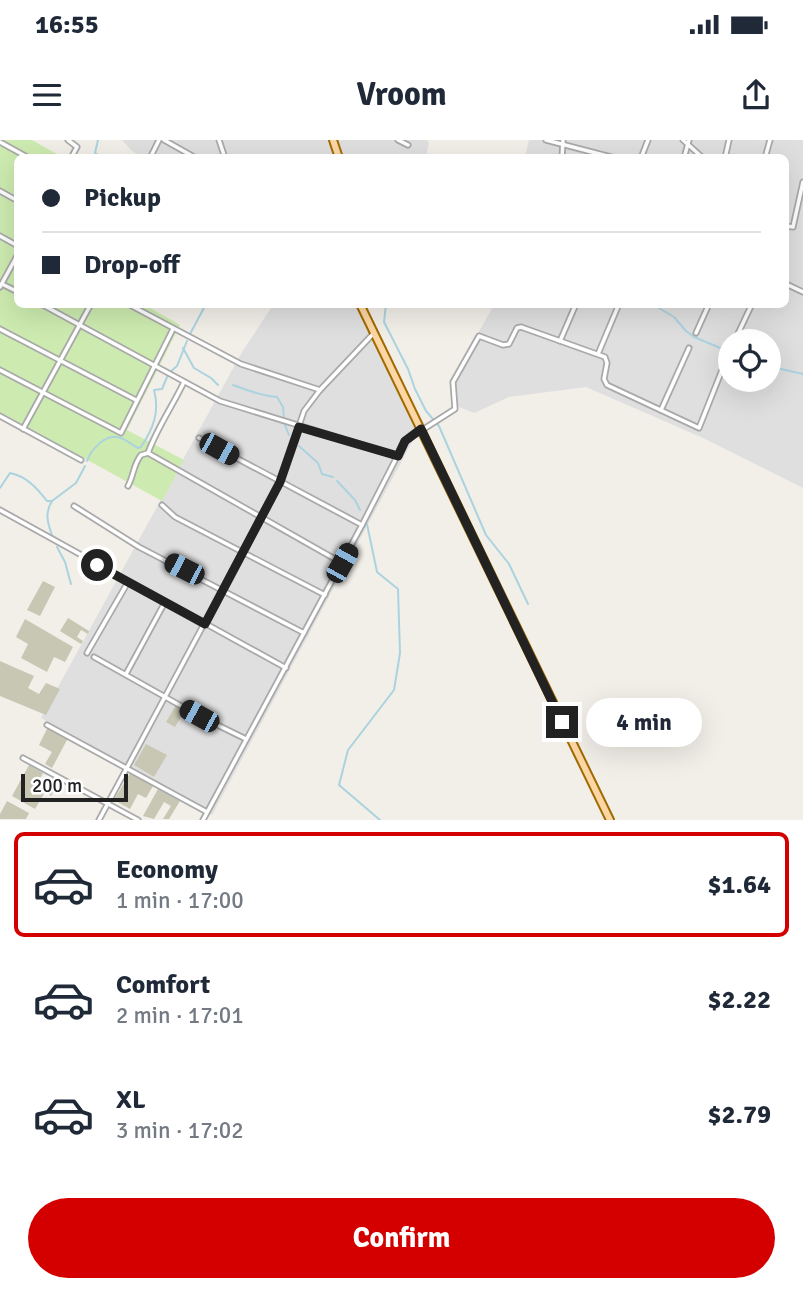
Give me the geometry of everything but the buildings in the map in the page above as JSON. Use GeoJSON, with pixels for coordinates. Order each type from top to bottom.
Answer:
{"type":"FeatureCollection","features":[{"type":"Feature","properties":{"kind":"main road"},"geometry":{"type":"LineString","coordinates":[[362,308],[610,820]]}},
{"type":"Feature","properties":{"kind":"street"},"geometry":{"type":"LineString","coordinates":[[68,140],[77,147],[73,154]]}},
{"type":"Feature","properties":{"kind":"street"},"geometry":{"type":"LineString","coordinates":[[164,140],[189,154]]}},
{"type":"Feature","properties":{"kind":"street"},"geometry":{"type":"LineString","coordinates":[[398,140],[408,145]]}},
{"type":"Feature","properties":{"kind":"street"},"geometry":{"type":"LineString","coordinates":[[546,140],[563,142],[602,154]]}},
{"type":"Feature","properties":{"kind":"street"},"geometry":{"type":"LineString","coordinates":[[683,140],[689,143]]}},
{"type":"Feature","properties":{"kind":"street"},"geometry":{"type":"LineString","coordinates":[[0,142],[22,154]]}},
{"type":"Feature","properties":{"kind":"street"},"geometry":{"type":"LineString","coordinates":[[789,226],[800,208],[803,182]]}},
{"type":"Feature","properties":{"kind":"street"},"geometry":{"type":"LineString","coordinates":[[1,284],[14,261]]}},
{"type":"Feature","properties":{"kind":"street"},"geometry":{"type":"LineString","coordinates":[[48,308],[219,401],[398,456]]}},
{"type":"Feature","properties":{"kind":"street"},"geometry":{"type":"LineString","coordinates":[[23,429],[89,308]]}},
{"type":"Feature","properties":{"kind":"street"},"geometry":{"type":"LineString","coordinates":[[135,308],[242,364],[320,390]]}},
{"type":"Feature","properties":{"kind":"street"},"geometry":{"type":"LineString","coordinates":[[560,341],[574,308]]}},
{"type":"Feature","properties":{"kind":"street"},"geometry":{"type":"LineString","coordinates":[[598,354],[617,308]]}},
{"type":"Feature","properties":{"kind":"street"},"geometry":{"type":"LineString","coordinates":[[696,333],[707,308]]}},
{"type":"Feature","properties":{"kind":"street"},"geometry":{"type":"LineString","coordinates":[[740,329],[750,308]]}},
{"type":"Feature","properties":{"kind":"street"},"geometry":{"type":"LineString","coordinates":[[204,820],[405,441],[455,409],[453,382],[479,335],[503,345],[509,344],[517,328],[522,327],[598,354],[607,360],[604,379],[607,384],[699,428],[718,380]]}},
{"type":"Feature","properties":{"kind":"street"},"geometry":{"type":"LineString","coordinates":[[0,329],[136,400]]}},
{"type":"Feature","properties":{"kind":"street"},"geometry":{"type":"LineString","coordinates":[[0,370],[121,433],[173,329]]}},
{"type":"Feature","properties":{"kind":"street"},"geometry":{"type":"LineString","coordinates":[[99,820],[163,696],[263,516],[280,482],[304,411],[320,390],[375,333]]}},
{"type":"Feature","properties":{"kind":"street"},"geometry":{"type":"LineString","coordinates":[[661,410],[689,348]]}},
{"type":"Feature","properties":{"kind":"street"},"geometry":{"type":"LineString","coordinates":[[148,453],[157,429],[164,423],[184,382]]}},
{"type":"Feature","properties":{"kind":"street"},"geometry":{"type":"LineString","coordinates":[[0,416],[81,460]]}},
{"type":"Feature","properties":{"kind":"street"},"geometry":{"type":"LineString","coordinates":[[199,438],[362,525]]}},
{"type":"Feature","properties":{"kind":"street"},"geometry":{"type":"LineString","coordinates":[[128,486],[133,477],[135,463],[141,454],[148,453],[342,563]]}},
{"type":"Feature","properties":{"kind":"street"},"geometry":{"type":"LineString","coordinates":[[162,505],[175,517],[325,595]]}},
{"type":"Feature","properties":{"kind":"street"},"geometry":{"type":"LineString","coordinates":[[74,506],[139,547],[304,633]]}},
{"type":"Feature","properties":{"kind":"street"},"geometry":{"type":"LineString","coordinates":[[0,510],[286,668]]}},
{"type":"Feature","properties":{"kind":"street"},"geometry":{"type":"LineString","coordinates":[[87,653],[128,582]]}},
{"type":"Feature","properties":{"kind":"street"},"geometry":{"type":"LineString","coordinates":[[126,675],[165,602]]}},
{"type":"Feature","properties":{"kind":"street"},"geometry":{"type":"LineString","coordinates":[[94,657],[247,739]]}},
{"type":"Feature","properties":{"kind":"street"},"geometry":{"type":"LineString","coordinates":[[47,725],[207,812]]}},
{"type":"Feature","properties":{"kind":"street"},"geometry":{"type":"LineString","coordinates":[[23,758],[138,820]]}},
{"type":"Feature","properties":{"kind":"shaded area"},"geometry":{"type":"Polygon","coordinates":[[[122,140],[429,142],[427,154],[137,154],[122,140]]]}},
{"type":"Feature","properties":{"kind":"shaded area"},"geometry":{"type":"Polygon","coordinates":[[[529,140],[803,140],[803,488],[703,438],[586,387],[509,397],[474,413],[452,404],[452,379],[492,308],[789,308],[789,154],[526,154],[529,140]]]}},
{"type":"Feature","properties":{"kind":"shaded area"},"geometry":{"type":"Polygon","coordinates":[[[271,308],[365,308],[422,430],[412,442],[212,815],[41,718],[242,352],[271,308]]]}},
{"type":"Feature","properties":{"kind":"shaded area"},"geometry":{"type":"Polygon","coordinates":[[[43,581],[55,587],[40,616],[27,610],[43,581]]]}},
{"type":"Feature","properties":{"kind":"shaded area"},"geometry":{"type":"Polygon","coordinates":[[[68,618],[89,631],[88,634],[81,630],[77,637],[83,641],[81,644],[60,631],[68,618]]]}},
{"type":"Feature","properties":{"kind":"shaded area"},"geometry":{"type":"Polygon","coordinates":[[[25,619],[73,647],[65,662],[54,657],[47,672],[21,658],[28,644],[16,637],[25,619]]]}},
{"type":"Feature","properties":{"kind":"shaded area"},"geometry":{"type":"Polygon","coordinates":[[[0,661],[34,676],[28,688],[39,694],[46,683],[60,689],[46,715],[0,696],[0,661]]]}},
{"type":"Feature","properties":{"kind":"shaded area"},"geometry":{"type":"Polygon","coordinates":[[[176,705],[185,710],[175,727],[166,722],[176,705]]]}},
{"type":"Feature","properties":{"kind":"shaded area"},"geometry":{"type":"Polygon","coordinates":[[[48,727],[68,738],[52,768],[45,764],[52,752],[39,745],[48,727]]]}},
{"type":"Feature","properties":{"kind":"shaded area"},"geometry":{"type":"Polygon","coordinates":[[[146,744],[167,755],[154,777],[134,765],[146,744]]]}},
{"type":"Feature","properties":{"kind":"shaded area"},"geometry":{"type":"Polygon","coordinates":[[[29,765],[43,773],[37,784],[46,789],[52,778],[59,782],[51,796],[45,792],[35,809],[12,796],[29,765]]]}},
{"type":"Feature","properties":{"kind":"shaded area"},"geometry":{"type":"Polygon","coordinates":[[[130,773],[153,786],[146,798],[138,794],[130,809],[114,800],[130,773]]]}},
{"type":"Feature","properties":{"kind":"shaded area"},"geometry":{"type":"Polygon","coordinates":[[[158,789],[180,801],[169,819],[163,819],[171,806],[164,802],[154,819],[143,816],[158,789]]]}},
{"type":"Feature","properties":{"kind":"shaded area"},"geometry":{"type":"Polygon","coordinates":[[[7,801],[29,813],[26,819],[0,819],[7,801]]]}},
{"type":"Feature","properties":{"kind":"green space"},"geometry":{"type":"Polygon","coordinates":[[[0,140],[32,140],[57,154],[14,154],[14,308],[150,308],[180,325],[127,430],[184,460],[162,501],[0,412],[0,140]]]}},
{"type":"Feature","properties":{"kind":"waterway"},"geometry":{"type":"LineString","coordinates":[[97,154],[98,140]]}},
{"type":"Feature","properties":{"kind":"waterway"},"geometry":{"type":"LineString","coordinates":[[190,334],[204,308]]}},
{"type":"Feature","properties":{"kind":"waterway"},"geometry":{"type":"LineString","coordinates":[[386,308],[384,322],[415,389],[426,411],[439,426],[486,535],[509,564],[528,604]]}},
{"type":"Feature","properties":{"kind":"waterway"},"geometry":{"type":"LineString","coordinates":[[659,308],[674,317],[694,337],[718,347]]}},
{"type":"Feature","properties":{"kind":"waterway"},"geometry":{"type":"LineString","coordinates":[[170,372],[177,366],[187,341]]}},
{"type":"Feature","properties":{"kind":"waterway"},"geometry":{"type":"LineString","coordinates":[[183,348],[194,368],[218,385]]}},
{"type":"Feature","properties":{"kind":"waterway"},"geometry":{"type":"LineString","coordinates":[[781,369],[803,374]]}},
{"type":"Feature","properties":{"kind":"waterway"},"geometry":{"type":"LineString","coordinates":[[87,461],[92,452],[107,438],[120,438],[138,448],[141,447],[154,420],[154,390],[162,389],[167,377]]}},
{"type":"Feature","properties":{"kind":"waterway"},"geometry":{"type":"LineString","coordinates":[[233,385],[277,397],[283,407],[284,418]]}},
{"type":"Feature","properties":{"kind":"waterway"},"geometry":{"type":"LineString","coordinates":[[285,425],[289,435]]}},
{"type":"Feature","properties":{"kind":"waterway"},"geometry":{"type":"LineString","coordinates":[[299,446],[318,463],[322,474],[333,477]]}},
{"type":"Feature","properties":{"kind":"waterway"},"geometry":{"type":"LineString","coordinates":[[0,488],[10,473],[26,480],[47,501],[52,501],[76,483],[85,466]]}},
{"type":"Feature","properties":{"kind":"waterway"},"geometry":{"type":"LineString","coordinates":[[337,481],[355,500],[360,510]]}},
{"type":"Feature","properties":{"kind":"waterway"},"geometry":{"type":"LineString","coordinates":[[52,501],[47,515],[53,538]]}},
{"type":"Feature","properties":{"kind":"waterway"},"geometry":{"type":"LineString","coordinates":[[367,524],[377,572],[398,589],[400,653],[394,690],[348,750],[339,785],[380,820]]}},
{"type":"Feature","properties":{"kind":"waterway"},"geometry":{"type":"LineString","coordinates":[[57,547],[65,562],[71,584]]}},
{"type":"Feature","properties":{"kind":"route"},"geometry":{"type":"LineString","coordinates":[[97,565],[205,624],[280,482],[299,427],[398,456],[405,441],[421,429],[562,722]]}}]}
